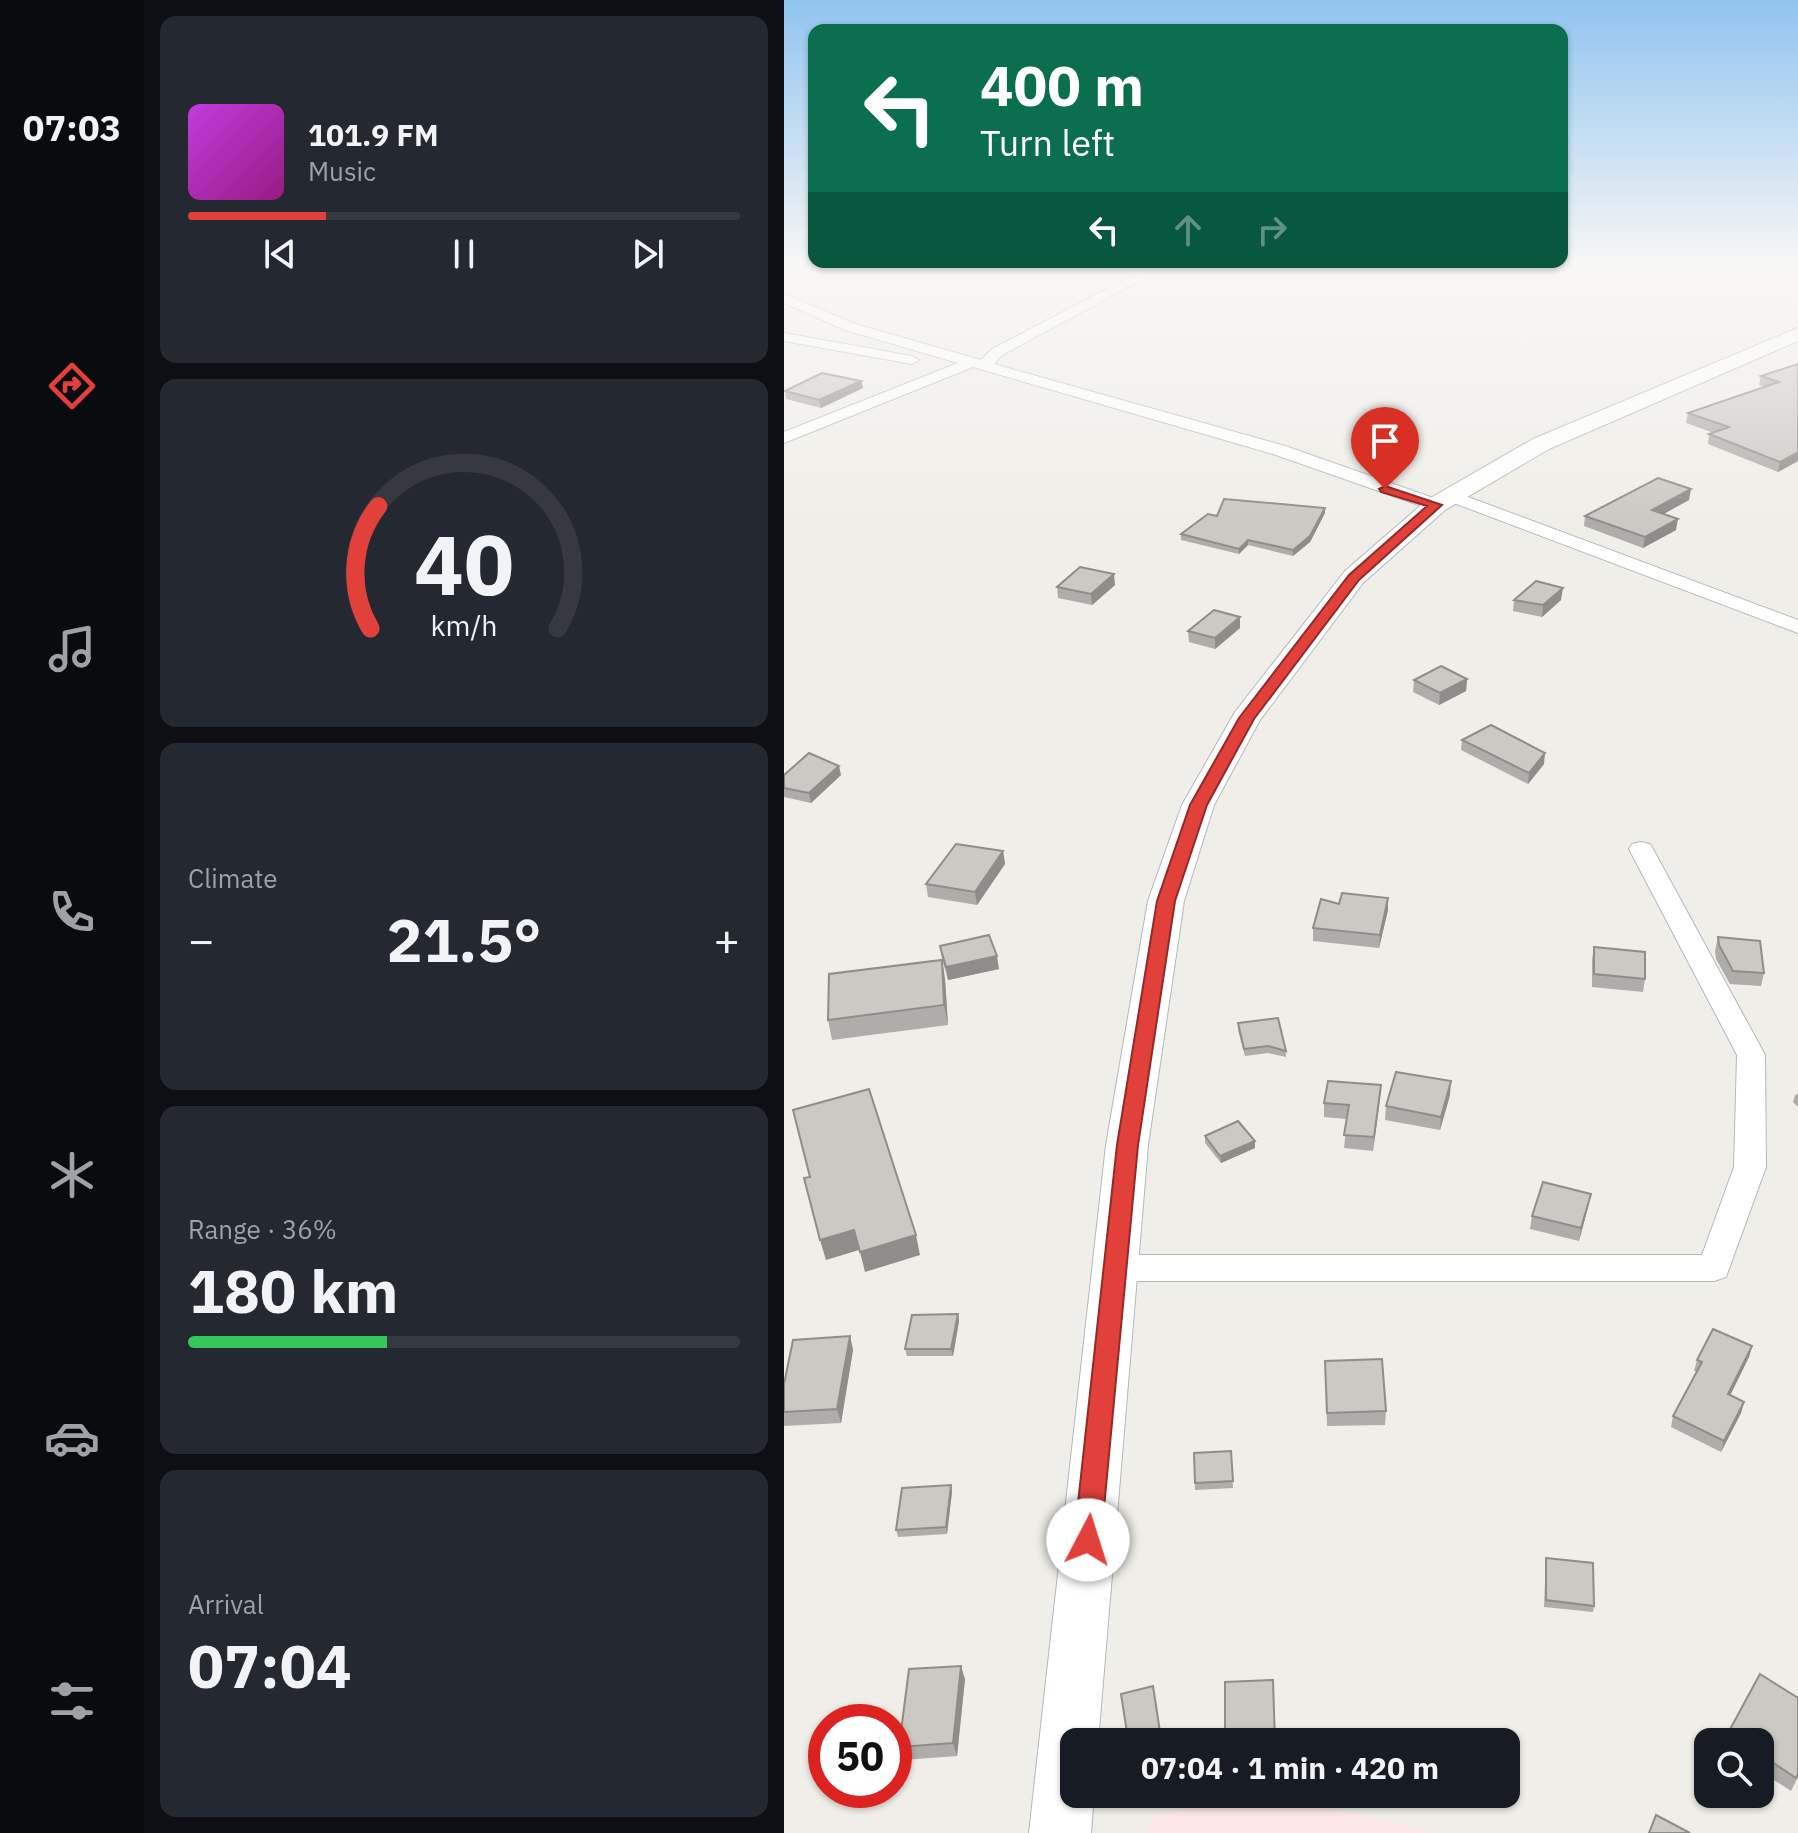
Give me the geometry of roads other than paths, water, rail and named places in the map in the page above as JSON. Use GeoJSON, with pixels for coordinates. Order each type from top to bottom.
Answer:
{"type":"FeatureCollection","features":[{"type":"Feature","properties":{"kind":"main road"},"geometry":{"type":"LineString","coordinates":[[1060,1833],[1127,1145],[1166,901],[1198,805],[1246,718],[1354,577],[1444,501],[1541,444],[1762,350]]}},
{"type":"Feature","properties":{"kind":"street"},"geometry":{"type":"LineString","coordinates":[[854,350],[947,366]]}},
{"type":"Feature","properties":{"kind":"street"},"geometry":{"type":"LineString","coordinates":[[929,350],[1279,450],[1444,501],[1798,627]]}},
{"type":"Feature","properties":{"kind":"street"},"geometry":{"type":"LineString","coordinates":[[784,438],[979,364],[1002,350]]}},
{"type":"Feature","properties":{"kind":"street"},"geometry":{"type":"LineString","coordinates":[[1115,1268],[1714,1268],[1750,1167],[1751,1055],[1641,849]]}}]}
